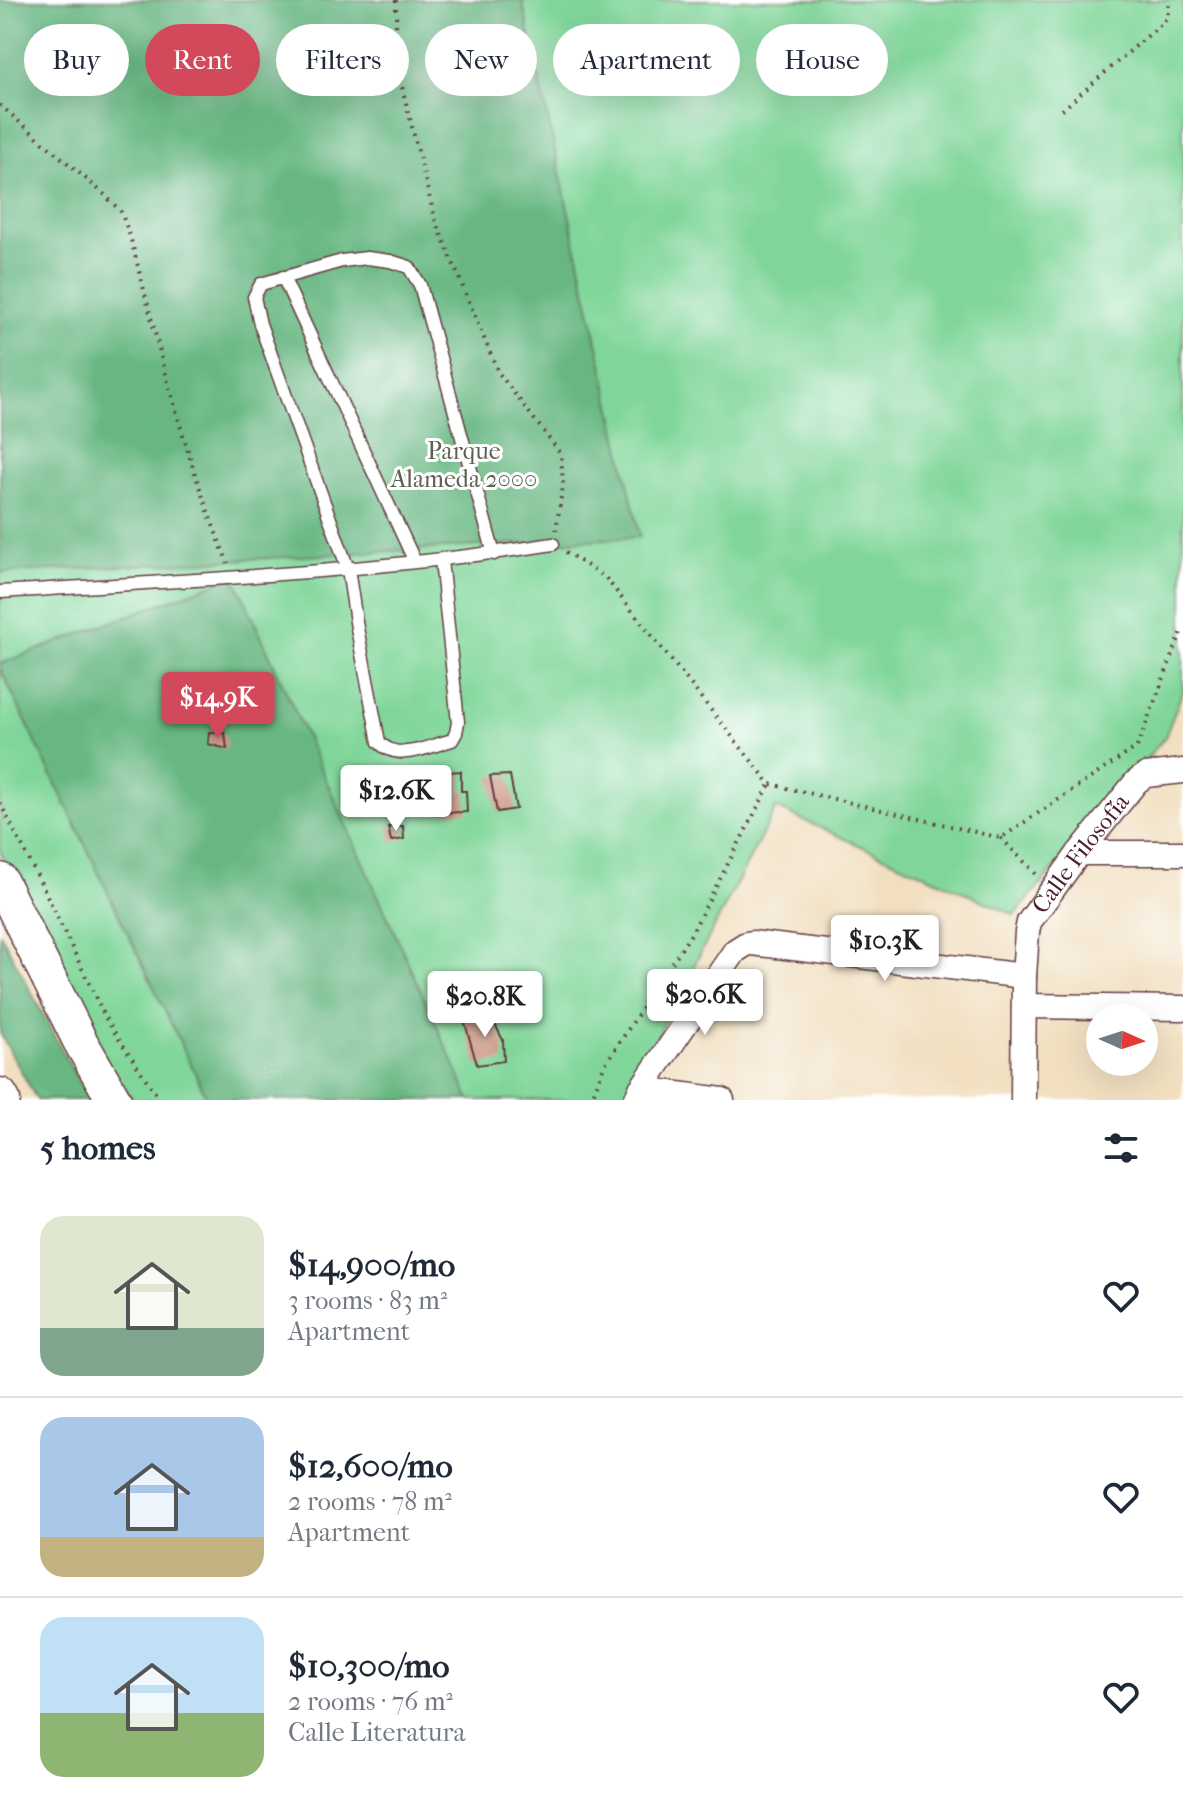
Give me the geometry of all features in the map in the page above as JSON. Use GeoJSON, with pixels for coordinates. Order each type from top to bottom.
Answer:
{"type":"FeatureCollection","features":[{"type":"Feature","properties":{"kind":"main road"},"geometry":{"type":"LineString","coordinates":[[0,880],[80,1041],[114,1100]]}},
{"type":"Feature","properties":{"kind":"main road"},"geometry":{"type":"LineString","coordinates":[[0,1095],[3,1100]]}},
{"type":"Feature","properties":{"kind":"street","name":"Calle Filosofía"},"geometry":{"type":"LineString","coordinates":[[1023,1100],[1024,976],[1029,922],[1079,853],[1141,778],[1183,771]]}},
{"type":"Feature","properties":{"kind":"street"},"geometry":{"type":"LineString","coordinates":[[1079,853],[1183,853]]}},
{"type":"Feature","properties":{"kind":"street"},"geometry":{"type":"LineString","coordinates":[[638,1094],[735,951],[746,944],[1024,976]]}},
{"type":"Feature","properties":{"kind":"street"},"geometry":{"type":"LineString","coordinates":[[1024,1006],[1183,1008]]}},
{"type":"Feature","properties":{"kind":"street"},"geometry":{"type":"LineString","coordinates":[[638,1094],[722,1100]]}},
{"type":"Feature","properties":{"kind":"lane"},"geometry":{"type":"LineString","coordinates":[[441,560],[458,722],[456,733],[452,740],[403,754],[386,750],[379,742],[348,569],[260,324],[254,297],[261,284],[342,261],[367,258],[409,267],[420,285],[494,554]]}},
{"type":"Feature","properties":{"kind":"lane"},"geometry":{"type":"LineString","coordinates":[[283,277],[415,562]]}},
{"type":"Feature","properties":{"kind":"lane"},"geometry":{"type":"LineString","coordinates":[[0,592],[348,569],[494,554],[553,544]]}},
{"type":"Feature","properties":{"kind":"path"},"geometry":{"type":"LineString","coordinates":[[396,0],[396,63],[435,219],[498,372],[561,454],[563,484],[553,544],[605,577],[770,784],[1001,838],[1052,889]]}},
{"type":"Feature","properties":{"kind":"path"},"geometry":{"type":"LineString","coordinates":[[1062,110],[1167,19],[1169,0]]}},
{"type":"Feature","properties":{"kind":"path"},"geometry":{"type":"LineString","coordinates":[[0,105],[121,212],[182,431],[211,522],[234,576]]}},
{"type":"Feature","properties":{"kind":"path"},"geometry":{"type":"LineString","coordinates":[[1001,838],[1137,747],[1183,628]]}},
{"type":"Feature","properties":{"kind":"path"},"geometry":{"type":"LineString","coordinates":[[591,1100],[604,1066],[691,934],[770,784]]}},
{"type":"Feature","properties":{"kind":"path"},"geometry":{"type":"LineString","coordinates":[[0,803],[107,1021],[160,1100]]}},
{"type":"Feature","properties":{"kind":"green space","name":"Parque Alameda 2000"},"geometry":{"type":"Polygon","coordinates":[[[0,0],[1183,0],[1183,690],[1165,737],[1015,915],[776,808],[624,1100],[133,1100],[88,1037],[0,851],[0,0]]]}},
{"type":"Feature","properties":{"kind":"green space"},"geometry":{"type":"Polygon","coordinates":[[[0,0],[522,0],[527,24],[425,24],[425,96],[537,96],[537,68],[640,537],[0,573],[0,0]]]}},
{"type":"Feature","properties":{"kind":"green space"},"geometry":{"type":"Polygon","coordinates":[[[234,576],[470,1100],[208,1100],[0,668],[0,664],[234,576]]]}},
{"type":"Feature","properties":{"kind":"green space"},"geometry":{"type":"Polygon","coordinates":[[[0,933],[91,1100],[37,1100],[0,1033],[0,933]]]}},
{"type":"Feature","properties":{"kind":"building"},"geometry":{"type":"Polygon","coordinates":[[[209,732],[225,733],[227,749],[208,744],[209,732]]]}},
{"type":"Feature","properties":{"kind":"building"},"geometry":{"type":"Polygon","coordinates":[[[461,771],[461,791],[466,791],[467,812],[422,813],[418,794],[419,774],[461,771]]]}},
{"type":"Feature","properties":{"kind":"building"},"geometry":{"type":"Polygon","coordinates":[[[510,775],[516,809],[497,812],[490,776],[510,775]]]}},
{"type":"Feature","properties":{"kind":"building"},"geometry":{"type":"Polygon","coordinates":[[[403,826],[404,839],[391,841],[388,827],[403,826]]]}},
{"type":"Feature","properties":{"kind":"building"},"geometry":{"type":"Polygon","coordinates":[[[489,1013],[503,1040],[504,1061],[477,1065],[463,1016],[489,1013]]]}}]}
